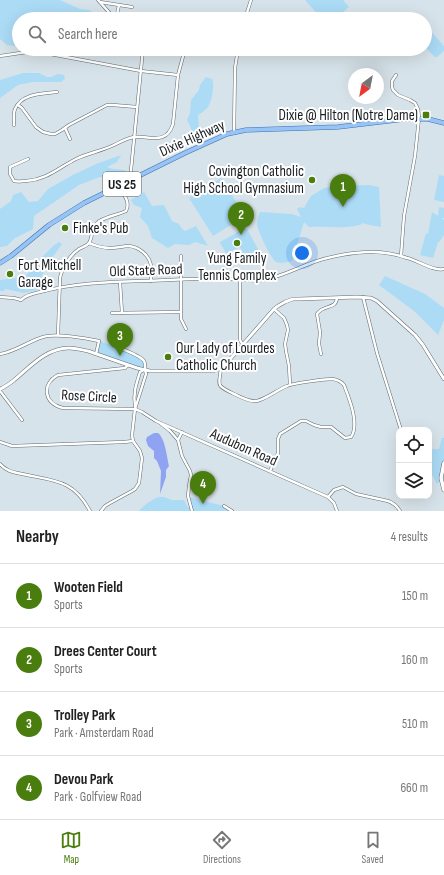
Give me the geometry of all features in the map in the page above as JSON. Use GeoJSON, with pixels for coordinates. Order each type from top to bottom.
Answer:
{"type":"FeatureCollection","features":[{"type":"Feature","properties":{"kind":"main road","name":"Dixie Highway"},"geometry":{"type":"LineString","coordinates":[[0,262],[11,256],[66,213],[84,203],[217,138],[234,132],[246,130],[338,127],[419,118],[444,123]]}},
{"type":"Feature","properties":{"kind":"main road"},"geometry":{"type":"LineString","coordinates":[[444,462],[441,478],[444,490]]}},
{"type":"Feature","properties":{"kind":"street"},"geometry":{"type":"LineString","coordinates":[[247,12],[250,0]]}},
{"type":"Feature","properties":{"kind":"street"},"geometry":{"type":"LineString","coordinates":[[99,1],[132,7]]}},
{"type":"Feature","properties":{"kind":"street"},"geometry":{"type":"LineString","coordinates":[[99,1],[109,12]]}},
{"type":"Feature","properties":{"kind":"street"},"geometry":{"type":"LineString","coordinates":[[118,12],[119,5]]}},
{"type":"Feature","properties":{"kind":"street"},"geometry":{"type":"LineString","coordinates":[[0,56],[12,54]]}},
{"type":"Feature","properties":{"kind":"street"},"geometry":{"type":"LineString","coordinates":[[61,56],[141,71],[178,75]]}},
{"type":"Feature","properties":{"kind":"street"},"geometry":{"type":"LineString","coordinates":[[132,179],[131,170],[142,56]]}},
{"type":"Feature","properties":{"kind":"street"},"geometry":{"type":"LineString","coordinates":[[28,159],[10,167],[10,174],[14,181],[31,181],[43,178],[81,156],[102,150],[134,137],[160,138],[166,135],[173,124],[178,75],[184,56]]}},
{"type":"Feature","properties":{"kind":"street"},"geometry":{"type":"LineString","coordinates":[[234,132],[235,68],[237,56]]}},
{"type":"Feature","properties":{"kind":"street"},"geometry":{"type":"LineString","coordinates":[[396,75],[392,81],[393,90],[398,95],[415,103],[418,109],[419,118],[415,156],[404,216],[400,256]]}},
{"type":"Feature","properties":{"kind":"street"},"geometry":{"type":"LineString","coordinates":[[14,125],[14,111],[22,100],[30,96],[57,92]]}},
{"type":"Feature","properties":{"kind":"street"},"geometry":{"type":"LineString","coordinates":[[18,105],[36,127],[43,132],[50,134],[55,134],[107,105],[137,107]]}},
{"type":"Feature","properties":{"kind":"street"},"geometry":{"type":"LineString","coordinates":[[65,128],[70,139]]}},
{"type":"Feature","properties":{"kind":"street"},"geometry":{"type":"LineString","coordinates":[[58,335],[61,275],[72,255],[89,243],[93,229],[98,222],[124,212],[128,207],[128,202],[119,185]]}},
{"type":"Feature","properties":{"kind":"street"},"geometry":{"type":"LineString","coordinates":[[89,243],[108,248],[128,246],[139,249],[149,259],[151,265],[151,281]]}},
{"type":"Feature","properties":{"kind":"street","name":"Old State Road"},"geometry":{"type":"LineString","coordinates":[[0,297],[21,300],[25,296],[80,284],[231,279],[257,281],[288,273],[318,261],[352,254],[378,252],[411,259],[440,270],[444,269]]}},
{"type":"Feature","properties":{"kind":"street"},"geometry":{"type":"LineString","coordinates":[[181,256],[181,319],[186,329]]}},
{"type":"Feature","properties":{"kind":"street"},"geometry":{"type":"LineString","coordinates":[[240,280],[240,340],[243,345]]}},
{"type":"Feature","properties":{"kind":"street"},"geometry":{"type":"LineString","coordinates":[[120,282],[122,313]]}},
{"type":"Feature","properties":{"kind":"street"},"geometry":{"type":"LineString","coordinates":[[363,297],[377,353],[400,427]]}},
{"type":"Feature","properties":{"kind":"street"},"geometry":{"type":"LineString","coordinates":[[22,420],[0,390],[12,382],[39,359],[52,351],[68,348],[79,349],[144,370],[213,371],[225,365],[274,309],[293,299],[363,297],[371,298],[377,301],[415,334],[444,379]]}},
{"type":"Feature","properties":{"kind":"street"},"geometry":{"type":"LineString","coordinates":[[322,354],[319,344],[320,332],[317,314],[321,309],[335,304],[337,298]]}},
{"type":"Feature","properties":{"kind":"street"},"geometry":{"type":"LineString","coordinates":[[274,309],[284,318],[287,325],[288,330],[285,344],[289,366],[290,385]]}},
{"type":"Feature","properties":{"kind":"street"},"geometry":{"type":"LineString","coordinates":[[112,313],[181,312]]}},
{"type":"Feature","properties":{"kind":"street"},"geometry":{"type":"LineString","coordinates":[[0,354],[11,351],[48,335],[58,335],[98,341],[96,354]]}},
{"type":"Feature","properties":{"kind":"street"},"geometry":{"type":"LineString","coordinates":[[101,511],[105,506],[136,488],[139,483],[142,460],[140,451],[133,441],[132,435],[135,409],[146,374],[144,370],[145,363],[142,359],[116,347]]}},
{"type":"Feature","properties":{"kind":"street","name":"Rose Circle"},"geometry":{"type":"LineString","coordinates":[[128,365],[125,368],[58,375],[50,382],[47,395],[52,403],[57,407],[63,408],[135,409]]}},
{"type":"Feature","properties":{"kind":"street"},"geometry":{"type":"LineString","coordinates":[[221,368],[219,381],[221,388],[256,401],[290,385],[331,379],[340,381],[344,386],[354,419],[355,426],[352,437],[345,438],[331,427],[314,425],[306,421],[301,421],[280,434],[278,439],[278,453],[270,471]]}},
{"type":"Feature","properties":{"kind":"street"},"geometry":{"type":"LineString","coordinates":[[135,409],[134,391],[140,372],[144,370]]}},
{"type":"Feature","properties":{"kind":"street","name":"Audubon Road"},"geometry":{"type":"LineString","coordinates":[[135,409],[156,421],[328,497]]}},
{"type":"Feature","properties":{"kind":"street"},"geometry":{"type":"LineString","coordinates":[[156,421],[170,431],[178,440],[181,453],[188,465],[191,475],[189,498],[192,511]]}},
{"type":"Feature","properties":{"kind":"street"},"geometry":{"type":"LineString","coordinates":[[178,440],[182,432]]}},
{"type":"Feature","properties":{"kind":"street"},"geometry":{"type":"LineString","coordinates":[[0,442],[12,446],[133,441]]}},
{"type":"Feature","properties":{"kind":"street"},"geometry":{"type":"LineString","coordinates":[[0,464],[3,468],[10,472],[46,478],[67,485],[81,496],[90,511]]}},
{"type":"Feature","properties":{"kind":"street"},"geometry":{"type":"LineString","coordinates":[[337,511],[334,503],[328,497],[334,490],[342,487],[356,494],[392,502],[400,511]]}},
{"type":"Feature","properties":{"kind":"street"},"geometry":{"type":"LineString","coordinates":[[224,506],[232,511]]}},
{"type":"Feature","properties":{"kind":"shaded area"},"geometry":{"type":"Polygon","coordinates":[[[0,0],[60,0],[80,9],[93,12],[12,12],[12,46],[7,45],[0,39],[0,0]]]}},
{"type":"Feature","properties":{"kind":"shaded area"},"geometry":{"type":"Polygon","coordinates":[[[305,0],[343,0],[349,7],[343,12],[316,12],[305,0]]]}},
{"type":"Feature","properties":{"kind":"shaded area"},"geometry":{"type":"Polygon","coordinates":[[[432,33],[444,46],[444,51],[435,57],[432,54],[432,33]]]}},
{"type":"Feature","properties":{"kind":"shaded area"},"geometry":{"type":"Polygon","coordinates":[[[23,73],[39,73],[47,77],[58,74],[64,75],[65,79],[61,82],[32,82],[18,85],[0,98],[0,80],[23,73]]]}},
{"type":"Feature","properties":{"kind":"shaded area"},"geometry":{"type":"Polygon","coordinates":[[[206,77],[212,79],[213,81],[212,97],[208,107],[198,115],[199,128],[202,133],[198,138],[192,141],[190,139],[190,125],[187,120],[190,113],[191,100],[199,90],[200,85],[206,77]]]}},
{"type":"Feature","properties":{"kind":"shaded area"},"geometry":{"type":"Polygon","coordinates":[[[121,155],[117,162],[107,167],[125,170],[124,177],[100,177],[79,185],[34,216],[33,229],[15,238],[7,246],[0,247],[0,209],[11,201],[13,195],[21,192],[29,202],[38,201],[48,189],[71,176],[96,164],[121,155]]]}},
{"type":"Feature","properties":{"kind":"shaded area"},"geometry":{"type":"Polygon","coordinates":[[[439,175],[444,176],[444,202],[434,200],[439,175]]]}},
{"type":"Feature","properties":{"kind":"shaded area"},"geometry":{"type":"Polygon","coordinates":[[[221,178],[242,211],[242,218],[213,236],[189,198],[221,178]]]}},
{"type":"Feature","properties":{"kind":"shaded area"},"geometry":{"type":"Polygon","coordinates":[[[343,183],[343,186],[369,185],[379,187],[381,227],[363,223],[345,227],[309,227],[304,222],[292,261],[282,263],[276,262],[268,251],[257,225],[260,212],[292,214],[301,217],[297,209],[300,207],[304,208],[311,196],[324,188],[338,186],[338,184],[343,183]]]}},
{"type":"Feature","properties":{"kind":"shaded area"},"geometry":{"type":"Polygon","coordinates":[[[144,192],[152,206],[164,205],[172,221],[179,224],[185,231],[196,226],[208,246],[195,242],[189,245],[175,244],[168,248],[152,238],[148,226],[140,217],[142,208],[134,205],[131,200],[144,192]]]}},
{"type":"Feature","properties":{"kind":"shaded area"},"geometry":{"type":"Polygon","coordinates":[[[439,207],[444,208],[444,218],[442,218],[444,220],[444,235],[438,242],[433,258],[420,255],[426,233],[428,234],[432,212],[438,216],[439,207]]]}},
{"type":"Feature","properties":{"kind":"shaded area","name":"Yung Family Tennis Complex"},"geometry":{"type":"Polygon","coordinates":[[[245,228],[258,249],[257,251],[245,257],[240,247],[227,254],[220,242],[245,228]]]}},
{"type":"Feature","properties":{"kind":"shaded area"},"geometry":{"type":"Polygon","coordinates":[[[59,242],[62,244],[47,262],[37,290],[24,293],[5,289],[4,291],[0,291],[0,280],[24,277],[37,265],[38,261],[53,246],[59,242]]]}},
{"type":"Feature","properties":{"kind":"shaded area"},"geometry":{"type":"Polygon","coordinates":[[[385,276],[425,294],[444,308],[444,320],[438,335],[414,311],[379,285],[385,276]]]}},
{"type":"Feature","properties":{"kind":"shaded area"},"geometry":{"type":"Polygon","coordinates":[[[99,341],[111,345],[144,361],[144,370],[96,354],[99,341]]]}},
{"type":"Feature","properties":{"kind":"shaded area"},"geometry":{"type":"Polygon","coordinates":[[[442,438],[444,438],[444,480],[441,480],[437,484],[432,475],[432,449],[439,449],[442,438]]]}},
{"type":"Feature","properties":{"kind":"shaded area"},"geometry":{"type":"Polygon","coordinates":[[[158,497],[164,497],[172,500],[184,500],[188,508],[190,502],[189,497],[224,506],[232,511],[139,511],[158,497]]]}},
{"type":"Feature","properties":{"kind":"water"},"geometry":{"type":"Polygon","coordinates":[[[154,433],[158,433],[162,439],[169,466],[166,470],[166,477],[160,494],[161,471],[157,461],[154,458],[154,451],[148,446],[146,440],[147,437],[154,433]]]}},
{"type":"Feature","properties":{"kind":"place","name":"Dixie @ Hilton (Notre Dame)"},"geometry":{"type":"Point","coordinates":[426,115]}},
{"type":"Feature","properties":{"kind":"place","name":"Covington Catholic High School Gymnasium"},"geometry":{"type":"Point","coordinates":[312,180]}},
{"type":"Feature","properties":{"kind":"place","name":"Wooten Field"},"geometry":{"type":"Point","coordinates":[343,207]}},
{"type":"Feature","properties":{"kind":"place","name":"Finke's Pub"},"geometry":{"type":"Point","coordinates":[65,228]}},
{"type":"Feature","properties":{"kind":"place","name":"Drees Center Court"},"geometry":{"type":"Point","coordinates":[241,235]}},
{"type":"Feature","properties":{"kind":"place","name":"Yung Family Tennis Complex"},"geometry":{"type":"Point","coordinates":[237,243]}},
{"type":"Feature","properties":{"kind":"place","name":"Fort Mitchell Garage"},"geometry":{"type":"Point","coordinates":[10,274]}},
{"type":"Feature","properties":{"kind":"place","name":"Trolley Park"},"geometry":{"type":"Point","coordinates":[120,356]}},
{"type":"Feature","properties":{"kind":"place","name":"Our Lady of Lourdes Catholic Church"},"geometry":{"type":"Point","coordinates":[168,357]}},
{"type":"Feature","properties":{"kind":"place","name":"Devou Park"},"geometry":{"type":"Point","coordinates":[203,504]}}]}
